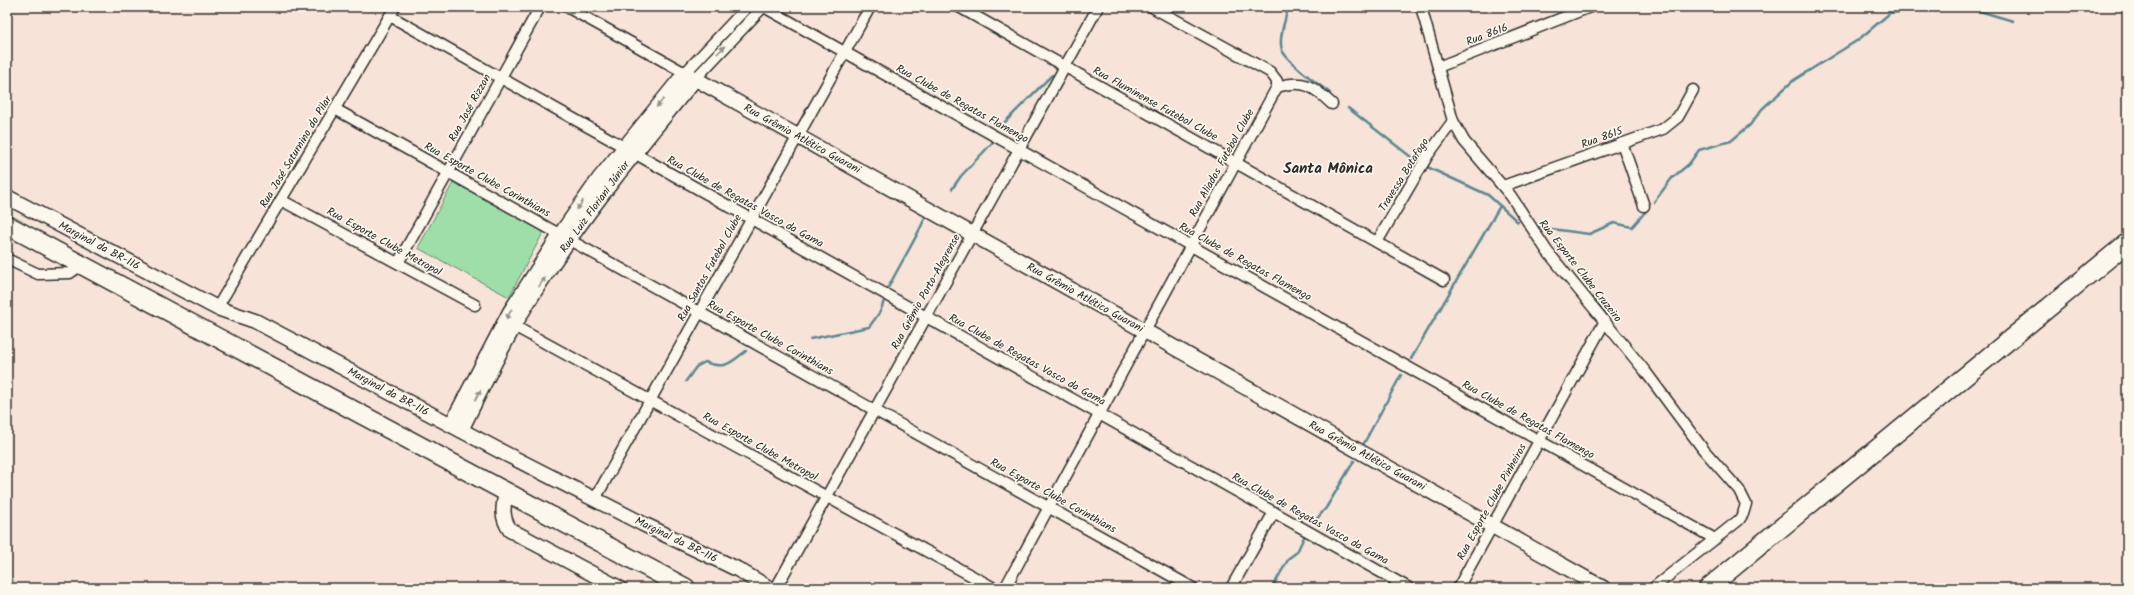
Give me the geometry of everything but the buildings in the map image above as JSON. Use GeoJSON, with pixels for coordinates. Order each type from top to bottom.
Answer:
{"type":"FeatureCollection","features":[{"type":"Feature","properties":{"kind":"highway"},"geometry":{"type":"LineString","coordinates":[[7,225],[686,588]]}},
{"type":"Feature","properties":{"kind":"highway"},"geometry":{"type":"LineString","coordinates":[[1708,588],[2127,243]]}},
{"type":"Feature","properties":{"kind":"street","name":"Rua José Rizzon"},"geometry":{"type":"LineString","coordinates":[[398,263],[540,7]]}},
{"type":"Feature","properties":{"kind":"street","name":"Rua Grêmio Atlético Guarani"},"geometry":{"type":"LineString","coordinates":[[567,7],[1603,588]]}},
{"type":"Feature","properties":{"kind":"street","name":"Rua Luiz Floriani Júnior"},"geometry":{"type":"LineString","coordinates":[[456,428],[565,237],[590,190],[629,150],[747,7]]}},
{"type":"Feature","properties":{"kind":"street","name":"Rua Luiz Floriani Júnior"},"geometry":{"type":"LineString","coordinates":[[690,76],[763,7]]}},
{"type":"Feature","properties":{"kind":"street","name":"Rua Clube de Regatas Flamengo"},"geometry":{"type":"LineString","coordinates":[[763,7],[1715,539]]}},
{"type":"Feature","properties":{"kind":"street","name":"Rua Santos Futebol Clube"},"geometry":{"type":"LineString","coordinates":[[595,499],[870,7]]}},
{"type":"Feature","properties":{"kind":"street","name":"Rua Fluminense Futebol Clube"},"geometry":{"type":"LineString","coordinates":[[959,7],[1444,280]]}},
{"type":"Feature","properties":{"kind":"street","name":"Rua Grêmio Porto-Alegrense"},"geometry":{"type":"LineString","coordinates":[[776,588],[1098,7]]}},
{"type":"Feature","properties":{"kind":"street"},"geometry":{"type":"LineString","coordinates":[[1152,7],[1270,72],[1277,81],[1277,87],[1290,83],[1305,84],[1312,87],[1332,104]]}},
{"type":"Feature","properties":{"kind":"street","name":"Rua Esporte Clube Cruzeiro"},"geometry":{"type":"LineString","coordinates":[[1421,7],[1453,122],[1464,141],[1503,186],[1538,239],[1604,323],[1645,371],[1703,449],[1739,490],[1746,504],[1746,509],[1739,520],[1715,539]]}},
{"type":"Feature","properties":{"kind":"street","name":"Rua 8616"},"geometry":{"type":"LineString","coordinates":[[1438,67],[1590,7]]}},
{"type":"Feature","properties":{"kind":"street","name":"Rua Clube de Regatas Vasco da Gama"},"geometry":{"type":"LineString","coordinates":[[392,12],[500,78],[1409,588]]}},
{"type":"Feature","properties":{"kind":"street","name":"Rua José Saturnino do Pilar"},"geometry":{"type":"LineString","coordinates":[[217,308],[392,12]]}},
{"type":"Feature","properties":{"kind":"street","name":"Rua Aliados Futebol Clube"},"geometry":{"type":"LineString","coordinates":[[1005,588],[1277,87]]}},
{"type":"Feature","properties":{"kind":"street","name":"Rua 8615"},"geometry":{"type":"LineString","coordinates":[[1503,186],[1664,129],[1673,122],[1684,108],[1693,90]]}},
{"type":"Feature","properties":{"kind":"street","name":"Rua Esporte Clube Corinthians"},"geometry":{"type":"LineString","coordinates":[[335,109],[1193,588]]}},
{"type":"Feature","properties":{"kind":"street","name":"Travessa Botafogo"},"geometry":{"type":"LineString","coordinates":[[1377,242],[1428,155],[1453,122]]}},
{"type":"Feature","properties":{"kind":"street"},"geometry":{"type":"LineString","coordinates":[[1622,143],[1644,206]]}},
{"type":"Feature","properties":{"kind":"street","name":"Marginal da BR-116"},"geometry":{"type":"LineString","coordinates":[[7,197],[217,308],[255,321],[456,428],[737,569],[769,588]]}},
{"type":"Feature","properties":{"kind":"street","name":"Rua Esporte Clube Metropol"},"geometry":{"type":"LineString","coordinates":[[281,200],[475,305]]}},
{"type":"Feature","properties":{"kind":"street","name":"Rua Luiz Floriani Júnior"},"geometry":{"type":"LineString","coordinates":[[456,428],[510,312],[565,237]]}},
{"type":"Feature","properties":{"kind":"street"},"geometry":{"type":"LineString","coordinates":[[7,259],[38,274],[70,273],[81,264]]}},
{"type":"Feature","properties":{"kind":"street","name":"Rua Esporte Clube Pinheiros"},"geometry":{"type":"LineString","coordinates":[[1458,588],[1604,323]]}},
{"type":"Feature","properties":{"kind":"street","name":"Rua Esporte Clube Metropol"},"geometry":{"type":"LineString","coordinates":[[514,326],[994,588]]}},
{"type":"Feature","properties":{"kind":"street"},"geometry":{"type":"LineString","coordinates":[[506,492],[503,515],[510,530],[614,587]]}},
{"type":"Feature","properties":{"kind":"street"},"geometry":{"type":"LineString","coordinates":[[1231,588],[1274,512]]}},
{"type":"Feature","properties":{"kind":"street"},"geometry":{"type":"LineString","coordinates":[[1653,588],[1715,539]]}},
{"type":"Feature","properties":{"kind":"green space"},"geometry":{"type":"Polygon","coordinates":[[[454,181],[545,229],[509,297],[418,248],[454,181]]]}},
{"type":"Feature","properties":{"kind":"waterway"},"geometry":{"type":"LineString","coordinates":[[1097,18],[1105,7]]}},
{"type":"Feature","properties":{"kind":"waterway"},"geometry":{"type":"LineString","coordinates":[[1288,7],[1281,40],[1282,50],[1296,66],[1330,93]]}},
{"type":"Feature","properties":{"kind":"waterway"},"geometry":{"type":"LineString","coordinates":[[1654,202],[1672,178],[1689,164],[1699,150],[1731,141],[1750,125],[1762,109],[1794,80],[1858,40],[1890,13],[1952,7]]}},
{"type":"Feature","properties":{"kind":"waterway"},"geometry":{"type":"LineString","coordinates":[[1966,7],[2013,21]]}},
{"type":"Feature","properties":{"kind":"waterway"},"geometry":{"type":"LineString","coordinates":[[1002,125],[1052,75]]}},
{"type":"Feature","properties":{"kind":"waterway"},"geometry":{"type":"LineString","coordinates":[[1348,108],[1420,164]]}},
{"type":"Feature","properties":{"kind":"waterway"},"geometry":{"type":"LineString","coordinates":[[952,189],[961,176],[993,142]]}},
{"type":"Feature","properties":{"kind":"waterway"},"geometry":{"type":"LineString","coordinates":[[1425,166],[1488,195],[1518,222]]}},
{"type":"Feature","properties":{"kind":"waterway"},"geometry":{"type":"LineString","coordinates":[[1411,359],[1500,206]]}},
{"type":"Feature","properties":{"kind":"waterway"},"geometry":{"type":"LineString","coordinates":[[1537,227],[1589,234],[1614,223],[1632,227],[1647,210]]}},
{"type":"Feature","properties":{"kind":"waterway"},"geometry":{"type":"LineString","coordinates":[[888,288],[925,218]]}},
{"type":"Feature","properties":{"kind":"waterway"},"geometry":{"type":"LineString","coordinates":[[810,339],[869,327],[880,312],[884,301]]}},
{"type":"Feature","properties":{"kind":"waterway"},"geometry":{"type":"LineString","coordinates":[[686,381],[696,367],[705,362],[718,365],[727,364],[746,351]]}},
{"type":"Feature","properties":{"kind":"waterway"},"geometry":{"type":"LineString","coordinates":[[1363,445],[1401,375]]}},
{"type":"Feature","properties":{"kind":"waterway"},"geometry":{"type":"LineString","coordinates":[[1314,522],[1326,508],[1354,461]]}},
{"type":"Feature","properties":{"kind":"waterway"},"geometry":{"type":"LineString","coordinates":[[1272,588],[1289,558],[1297,552],[1305,535]]}},
{"type":"Feature","properties":{"kind":"district","name":"Santa Mônica"},"geometry":{"type":"Point","coordinates":[1328,169]}}]}
